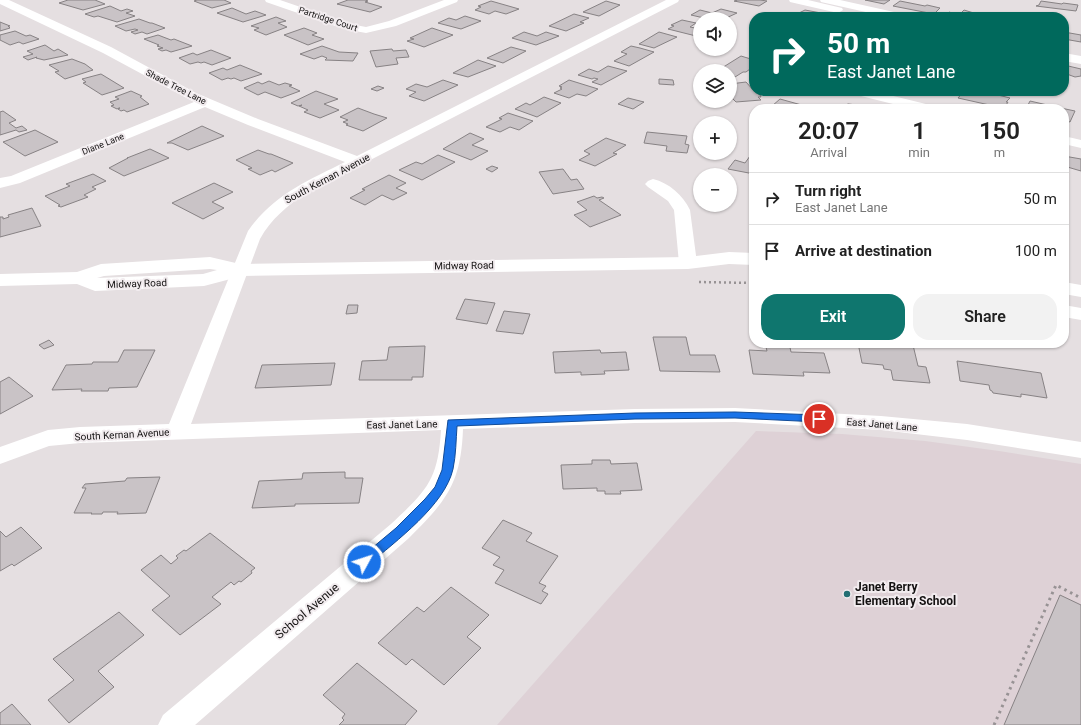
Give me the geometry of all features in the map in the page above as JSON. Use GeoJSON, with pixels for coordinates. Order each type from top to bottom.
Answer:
{"type":"FeatureCollection","features":[{"type":"Feature","properties":{"kind":"main road","name":"Midway Road"},"geometry":{"type":"LineString","coordinates":[[0,280],[80,278],[95,285],[204,280],[241,270],[490,265],[688,264],[729,258],[749,259]]}},
{"type":"Feature","properties":{"kind":"main road","name":"Midway Road"},"geometry":{"type":"LineString","coordinates":[[688,264],[728,272],[749,273]]}},
{"type":"Feature","properties":{"kind":"main road"},"geometry":{"type":"LineString","coordinates":[[1069,289],[1081,291]]}},
{"type":"Feature","properties":{"kind":"main road"},"geometry":{"type":"LineString","coordinates":[[1069,312],[1081,314]]}},
{"type":"Feature","properties":{"kind":"street","name":"Shade Tree Lane"},"geometry":{"type":"LineString","coordinates":[[0,0],[107,50],[205,102],[253,122],[357,161]]}},
{"type":"Feature","properties":{"kind":"street","name":"Partridge Court"},"geometry":{"type":"LineString","coordinates":[[270,0],[348,27],[366,30],[392,24],[453,0]]}},
{"type":"Feature","properties":{"kind":"street","name":"South Kernan Avenue"},"geometry":{"type":"LineString","coordinates":[[0,456],[48,438],[80,435],[177,431],[257,228],[275,207],[301,190],[674,0]]}},
{"type":"Feature","properties":{"kind":"street"},"geometry":{"type":"LineString","coordinates":[[794,0],[855,12]]}},
{"type":"Feature","properties":{"kind":"street"},"geometry":{"type":"LineString","coordinates":[[825,0],[861,12]]}},
{"type":"Feature","properties":{"kind":"street"},"geometry":{"type":"LineString","coordinates":[[1069,50],[1081,52]]}},
{"type":"Feature","properties":{"kind":"street"},"geometry":{"type":"LineString","coordinates":[[1069,57],[1081,60]]}},
{"type":"Feature","properties":{"kind":"street"},"geometry":{"type":"LineString","coordinates":[[878,96],[909,104]]}},
{"type":"Feature","properties":{"kind":"street","name":"Diane Lane"},"geometry":{"type":"LineString","coordinates":[[0,183],[15,180],[205,102]]}},
{"type":"Feature","properties":{"kind":"street"},"geometry":{"type":"LineString","coordinates":[[1069,141],[1081,144]]}},
{"type":"Feature","properties":{"kind":"street"},"geometry":{"type":"LineString","coordinates":[[653,184],[673,196],[682,210],[688,264]]}},
{"type":"Feature","properties":{"kind":"street","name":"East Janet Lane"},"geometry":{"type":"LineString","coordinates":[[177,431],[635,416],[735,415],[881,423],[967,432],[1081,450]]}},
{"type":"Feature","properties":{"kind":"street","name":"School Avenue"},"geometry":{"type":"LineString","coordinates":[[173,725],[400,531],[429,502],[439,489],[448,470],[452,423]]}},
{"type":"Feature","properties":{"kind":"path"},"geometry":{"type":"LineString","coordinates":[[994,725],[1056,585],[1081,598]]}},
{"type":"Feature","properties":{"kind":"shaded area","name":"Janet Berry Elementary School"},"geometry":{"type":"Polygon","coordinates":[[[756,431],[842,434],[925,441],[1081,464],[1081,725],[497,725],[756,431]]]}},
{"type":"Feature","properties":{"kind":"building"},"geometry":{"type":"Polygon","coordinates":[[[68,0],[95,0],[105,4],[83,10],[59,3],[68,0]]]}},
{"type":"Feature","properties":{"kind":"building"},"geometry":{"type":"Polygon","coordinates":[[[224,0],[231,3],[212,8],[194,1],[224,0]]]}},
{"type":"Feature","properties":{"kind":"building"},"geometry":{"type":"Polygon","coordinates":[[[348,0],[365,0],[368,1],[365,2],[382,7],[370,12],[337,4],[348,0]]]}},
{"type":"Feature","properties":{"kind":"building"},"geometry":{"type":"Polygon","coordinates":[[[735,0],[767,1],[759,6],[734,1],[737,1],[735,0]]]}},
{"type":"Feature","properties":{"kind":"building"},"geometry":{"type":"Polygon","coordinates":[[[865,0],[890,0],[884,4],[865,0]]]}},
{"type":"Feature","properties":{"kind":"building"},"geometry":{"type":"Polygon","coordinates":[[[491,1],[519,9],[506,14],[495,11],[489,14],[475,10],[481,7],[478,6],[491,1]]]}},
{"type":"Feature","properties":{"kind":"building"},"geometry":{"type":"Polygon","coordinates":[[[606,1],[620,5],[599,16],[583,12],[606,1]]]}},
{"type":"Feature","properties":{"kind":"building"},"geometry":{"type":"Polygon","coordinates":[[[900,1],[940,8],[936,12],[924,12],[893,6],[900,1]]]}},
{"type":"Feature","properties":{"kind":"building"},"geometry":{"type":"Polygon","coordinates":[[[1041,1],[1078,5],[1076,11],[1036,6],[1039,5],[1041,1]]]}},
{"type":"Feature","properties":{"kind":"building"},"geometry":{"type":"Polygon","coordinates":[[[110,6],[121,11],[127,9],[133,11],[126,13],[135,16],[117,22],[98,16],[94,17],[85,14],[110,6]]]}},
{"type":"Feature","properties":{"kind":"building"},"geometry":{"type":"Polygon","coordinates":[[[232,8],[246,14],[255,11],[266,15],[243,22],[217,13],[232,8]]]}},
{"type":"Feature","properties":{"kind":"building"},"geometry":{"type":"Polygon","coordinates":[[[721,9],[733,12],[714,12],[721,9]]]}},
{"type":"Feature","properties":{"kind":"building"},"geometry":{"type":"Polygon","coordinates":[[[700,10],[708,12],[696,12],[700,10]]]}},
{"type":"Feature","properties":{"kind":"building"},"geometry":{"type":"Polygon","coordinates":[[[805,10],[816,12],[801,12],[805,10]]]}},
{"type":"Feature","properties":{"kind":"building"},"geometry":{"type":"Polygon","coordinates":[[[574,14],[589,18],[580,22],[584,23],[566,31],[549,26],[574,14]]]}},
{"type":"Feature","properties":{"kind":"building"},"geometry":{"type":"Polygon","coordinates":[[[465,16],[481,21],[461,29],[438,23],[449,18],[456,20],[465,16]]]}},
{"type":"Feature","properties":{"kind":"building"},"geometry":{"type":"Polygon","coordinates":[[[276,17],[286,21],[278,23],[287,27],[266,35],[254,30],[259,28],[251,26],[276,17]]]}},
{"type":"Feature","properties":{"kind":"building"},"geometry":{"type":"Polygon","coordinates":[[[139,19],[165,28],[147,34],[142,32],[135,34],[131,32],[138,30],[135,29],[126,31],[115,26],[139,19]]]}},
{"type":"Feature","properties":{"kind":"building"},"geometry":{"type":"Polygon","coordinates":[[[682,20],[693,22],[693,25],[690,27],[693,28],[693,35],[668,29],[674,26],[671,25],[682,20]]]}},
{"type":"Feature","properties":{"kind":"building"},"geometry":{"type":"Polygon","coordinates":[[[0,22],[10,26],[8,26],[10,28],[0,31],[0,22]]]}},
{"type":"Feature","properties":{"kind":"building"},"geometry":{"type":"Polygon","coordinates":[[[304,28],[317,33],[312,35],[324,39],[308,45],[284,35],[304,28]]]}},
{"type":"Feature","properties":{"kind":"building"},"geometry":{"type":"Polygon","coordinates":[[[432,28],[453,35],[424,47],[407,41],[414,39],[410,38],[432,28]]]}},
{"type":"Feature","properties":{"kind":"building"},"geometry":{"type":"Polygon","coordinates":[[[15,31],[26,36],[30,35],[39,39],[23,44],[19,42],[10,45],[0,40],[0,35],[15,31]]]}},
{"type":"Feature","properties":{"kind":"building"},"geometry":{"type":"Polygon","coordinates":[[[524,32],[537,36],[546,32],[559,36],[536,45],[512,38],[524,32]]]}},
{"type":"Feature","properties":{"kind":"building"},"geometry":{"type":"Polygon","coordinates":[[[659,32],[677,37],[654,48],[639,44],[659,32]]]}},
{"type":"Feature","properties":{"kind":"building"},"geometry":{"type":"Polygon","coordinates":[[[1069,33],[1081,35],[1081,42],[1069,40],[1069,33]]]}},
{"type":"Feature","properties":{"kind":"building"},"geometry":{"type":"Polygon","coordinates":[[[158,35],[192,46],[171,52],[166,50],[162,51],[158,49],[163,48],[157,46],[159,45],[144,39],[158,35]]]}},
{"type":"Feature","properties":{"kind":"building"},"geometry":{"type":"Polygon","coordinates":[[[45,45],[54,51],[58,49],[68,55],[44,60],[36,58],[37,57],[28,60],[23,57],[33,54],[27,51],[45,45]]]}},
{"type":"Feature","properties":{"kind":"building"},"geometry":{"type":"Polygon","coordinates":[[[322,46],[339,52],[358,53],[353,61],[325,60],[327,58],[322,56],[314,59],[300,54],[322,46]]]}},
{"type":"Feature","properties":{"kind":"building"},"geometry":{"type":"Polygon","coordinates":[[[631,46],[654,52],[629,66],[614,61],[627,54],[621,52],[631,46]]]}},
{"type":"Feature","properties":{"kind":"building"},"geometry":{"type":"Polygon","coordinates":[[[511,47],[526,51],[503,63],[487,58],[511,47]]]}},
{"type":"Feature","properties":{"kind":"building"},"geometry":{"type":"Polygon","coordinates":[[[392,49],[393,51],[406,50],[409,57],[396,58],[398,64],[376,67],[370,51],[392,49]]]}},
{"type":"Feature","properties":{"kind":"building"},"geometry":{"type":"Polygon","coordinates":[[[211,50],[231,58],[212,65],[204,62],[190,64],[179,58],[193,53],[197,55],[211,50]]]}},
{"type":"Feature","properties":{"kind":"building"},"geometry":{"type":"Polygon","coordinates":[[[741,56],[749,58],[749,70],[737,76],[737,64],[728,64],[741,56]]]}},
{"type":"Feature","properties":{"kind":"building"},"geometry":{"type":"Polygon","coordinates":[[[72,59],[85,64],[93,70],[65,79],[55,72],[59,71],[49,65],[72,59]]]}},
{"type":"Feature","properties":{"kind":"building"},"geometry":{"type":"Polygon","coordinates":[[[478,60],[496,66],[468,77],[453,73],[478,60]]]}},
{"type":"Feature","properties":{"kind":"building"},"geometry":{"type":"Polygon","coordinates":[[[240,65],[262,74],[241,81],[234,78],[222,80],[209,73],[223,68],[227,70],[240,65]]]}},
{"type":"Feature","properties":{"kind":"building"},"geometry":{"type":"Polygon","coordinates":[[[608,66],[627,71],[601,85],[592,82],[598,79],[578,75],[589,69],[598,72],[608,66]]]}},
{"type":"Feature","properties":{"kind":"building"},"geometry":{"type":"Polygon","coordinates":[[[1069,66],[1081,69],[1081,76],[1075,77],[1069,75],[1069,66]]]}},
{"type":"Feature","properties":{"kind":"building"},"geometry":{"type":"Polygon","coordinates":[[[101,74],[124,88],[102,95],[83,83],[86,82],[82,79],[101,74]]]}},
{"type":"Feature","properties":{"kind":"building"},"geometry":{"type":"Polygon","coordinates":[[[659,79],[673,80],[674,85],[659,84],[659,79]]]}},
{"type":"Feature","properties":{"kind":"building"},"geometry":{"type":"Polygon","coordinates":[[[443,80],[458,85],[424,101],[409,96],[416,92],[406,89],[416,84],[427,87],[443,80]]]}},
{"type":"Feature","properties":{"kind":"building"},"geometry":{"type":"Polygon","coordinates":[[[569,80],[598,89],[586,96],[577,94],[569,98],[554,93],[562,89],[560,88],[562,87],[559,86],[569,80]]]}},
{"type":"Feature","properties":{"kind":"building"},"geometry":{"type":"Polygon","coordinates":[[[269,81],[279,85],[285,83],[292,85],[289,86],[300,91],[281,98],[265,92],[258,95],[244,88],[258,82],[262,84],[269,81]]]}},
{"type":"Feature","properties":{"kind":"building"},"geometry":{"type":"Polygon","coordinates":[[[746,82],[749,85],[749,96],[760,96],[758,97],[761,100],[737,102],[737,83],[746,82]]]}},
{"type":"Feature","properties":{"kind":"building"},"geometry":{"type":"Polygon","coordinates":[[[378,86],[384,88],[377,91],[371,89],[378,86]]]}},
{"type":"Feature","properties":{"kind":"building"},"geometry":{"type":"Polygon","coordinates":[[[131,91],[142,96],[140,97],[149,104],[127,112],[118,109],[120,108],[117,109],[111,106],[114,105],[110,102],[119,99],[115,97],[131,91]]]}},
{"type":"Feature","properties":{"kind":"building"},"geometry":{"type":"Polygon","coordinates":[[[316,91],[338,99],[324,104],[339,110],[320,118],[304,112],[308,110],[299,106],[302,105],[298,106],[291,103],[316,91]]]}},
{"type":"Feature","properties":{"kind":"building"},"geometry":{"type":"Polygon","coordinates":[[[960,96],[1002,96],[1010,98],[1006,102],[1008,102],[1007,104],[985,104],[958,98],[960,96]]]}},
{"type":"Feature","properties":{"kind":"building"},"geometry":{"type":"Polygon","coordinates":[[[544,97],[561,103],[537,117],[515,109],[526,103],[530,105],[544,97]]]}},
{"type":"Feature","properties":{"kind":"building"},"geometry":{"type":"Polygon","coordinates":[[[628,98],[644,102],[633,109],[618,104],[628,98]]]}},
{"type":"Feature","properties":{"kind":"building"},"geometry":{"type":"Polygon","coordinates":[[[780,99],[798,104],[774,104],[780,99]]]}},
{"type":"Feature","properties":{"kind":"building"},"geometry":{"type":"Polygon","coordinates":[[[1030,101],[1044,104],[1028,104],[1030,101]]]}},
{"type":"Feature","properties":{"kind":"building"},"geometry":{"type":"Polygon","coordinates":[[[358,108],[387,118],[363,131],[346,125],[348,124],[343,122],[348,120],[340,117],[358,108]]]}},
{"type":"Feature","properties":{"kind":"building"},"geometry":{"type":"Polygon","coordinates":[[[1069,110],[1075,111],[1069,122],[1069,110]]]}},
{"type":"Feature","properties":{"kind":"building"},"geometry":{"type":"Polygon","coordinates":[[[3,111],[16,120],[9,123],[16,128],[22,126],[27,130],[19,132],[16,130],[0,135],[0,112],[3,111]]]}},
{"type":"Feature","properties":{"kind":"building"},"geometry":{"type":"Polygon","coordinates":[[[508,113],[533,121],[519,130],[510,127],[500,132],[486,127],[502,119],[499,118],[508,113]]]}},
{"type":"Feature","properties":{"kind":"building"},"geometry":{"type":"Polygon","coordinates":[[[202,126],[224,136],[188,150],[172,143],[167,143],[202,126]]]}},
{"type":"Feature","properties":{"kind":"building"},"geometry":{"type":"Polygon","coordinates":[[[35,130],[58,142],[25,156],[3,142],[35,130]]]}},
{"type":"Feature","properties":{"kind":"building"},"geometry":{"type":"Polygon","coordinates":[[[647,132],[687,136],[685,144],[689,145],[687,153],[666,151],[667,146],[644,143],[647,132]]]}},
{"type":"Feature","properties":{"kind":"building"},"geometry":{"type":"Polygon","coordinates":[[[470,133],[484,139],[472,145],[488,151],[471,160],[443,149],[470,133]]]}},
{"type":"Feature","properties":{"kind":"building"},"geometry":{"type":"Polygon","coordinates":[[[606,138],[626,145],[613,153],[617,154],[595,166],[579,160],[590,154],[584,151],[606,138]]]}},
{"type":"Feature","properties":{"kind":"building"},"geometry":{"type":"Polygon","coordinates":[[[150,149],[169,158],[124,176],[109,168],[127,158],[150,149]]]}},
{"type":"Feature","properties":{"kind":"building"},"geometry":{"type":"Polygon","coordinates":[[[258,150],[293,163],[275,172],[272,170],[260,175],[248,169],[252,168],[236,160],[258,150]]]}},
{"type":"Feature","properties":{"kind":"building"},"geometry":{"type":"Polygon","coordinates":[[[438,155],[455,162],[422,180],[399,170],[416,162],[422,164],[438,155]]]}},
{"type":"Feature","properties":{"kind":"building"},"geometry":{"type":"Polygon","coordinates":[[[749,157],[749,173],[737,171],[737,168],[729,168],[735,160],[745,163],[749,157]]]}},
{"type":"Feature","properties":{"kind":"building"},"geometry":{"type":"Polygon","coordinates":[[[1069,157],[1081,159],[1081,171],[1069,167],[1069,157]]]}},
{"type":"Feature","properties":{"kind":"building"},"geometry":{"type":"Polygon","coordinates":[[[492,166],[498,168],[492,172],[486,169],[492,166]]]}},
{"type":"Feature","properties":{"kind":"building"},"geometry":{"type":"Polygon","coordinates":[[[563,169],[571,180],[577,179],[584,189],[553,194],[539,172],[563,169]]]}},
{"type":"Feature","properties":{"kind":"building"},"geometry":{"type":"Polygon","coordinates":[[[93,174],[106,181],[92,187],[96,189],[84,195],[88,197],[61,207],[45,196],[70,186],[66,184],[93,174]]]}},
{"type":"Feature","properties":{"kind":"building"},"geometry":{"type":"Polygon","coordinates":[[[389,175],[406,183],[396,188],[407,193],[393,200],[382,195],[365,205],[350,198],[365,190],[362,189],[389,175]]]}},
{"type":"Feature","properties":{"kind":"building"},"geometry":{"type":"Polygon","coordinates":[[[214,183],[233,192],[212,202],[224,208],[203,219],[172,203],[214,183]]]}},
{"type":"Feature","properties":{"kind":"building"},"geometry":{"type":"Polygon","coordinates":[[[594,196],[597,198],[604,198],[599,200],[621,215],[590,227],[574,215],[587,210],[577,202],[594,196]]]}},
{"type":"Feature","properties":{"kind":"building"},"geometry":{"type":"Polygon","coordinates":[[[32,208],[41,226],[0,237],[0,217],[3,217],[3,219],[9,217],[8,215],[32,208]]]}},
{"type":"Feature","properties":{"kind":"building"},"geometry":{"type":"Polygon","coordinates":[[[465,299],[495,303],[487,324],[456,319],[465,299]]]}},
{"type":"Feature","properties":{"kind":"building"},"geometry":{"type":"Polygon","coordinates":[[[348,305],[358,305],[357,313],[346,314],[348,305]]]}},
{"type":"Feature","properties":{"kind":"building"},"geometry":{"type":"Polygon","coordinates":[[[504,311],[530,314],[523,334],[496,331],[504,311]]]}},
{"type":"Feature","properties":{"kind":"building"},"geometry":{"type":"Polygon","coordinates":[[[653,337],[686,337],[690,355],[715,355],[720,372],[660,371],[653,337]]]}},
{"type":"Feature","properties":{"kind":"building"},"geometry":{"type":"Polygon","coordinates":[[[49,340],[54,345],[44,349],[39,345],[49,340]]]}},
{"type":"Feature","properties":{"kind":"building"},"geometry":{"type":"Polygon","coordinates":[[[425,346],[423,377],[412,377],[412,380],[359,380],[362,361],[387,360],[389,347],[425,346]]]}},
{"type":"Feature","properties":{"kind":"building"},"geometry":{"type":"Polygon","coordinates":[[[766,348],[790,348],[791,352],[824,353],[830,373],[803,372],[804,376],[753,374],[749,350],[767,351],[766,348]]]}},
{"type":"Feature","properties":{"kind":"building"},"geometry":{"type":"Polygon","coordinates":[[[859,348],[914,348],[918,366],[926,367],[930,383],[893,380],[891,370],[884,369],[883,365],[862,363],[859,348]]]}},
{"type":"Feature","properties":{"kind":"building"},"geometry":{"type":"Polygon","coordinates":[[[124,350],[155,350],[137,387],[109,388],[108,391],[81,391],[82,389],[52,390],[66,365],[92,364],[93,362],[118,362],[124,350]]]}},
{"type":"Feature","properties":{"kind":"building"},"geometry":{"type":"Polygon","coordinates":[[[600,350],[601,353],[626,352],[629,370],[604,371],[605,374],[581,375],[581,372],[555,373],[553,352],[600,350]]]}},
{"type":"Feature","properties":{"kind":"building"},"geometry":{"type":"Polygon","coordinates":[[[957,361],[1041,373],[1047,398],[1021,394],[1021,397],[993,393],[990,390],[989,385],[960,381],[957,361]]]}},
{"type":"Feature","properties":{"kind":"building"},"geometry":{"type":"Polygon","coordinates":[[[335,363],[331,385],[255,388],[262,365],[335,363]]]}},
{"type":"Feature","properties":{"kind":"building"},"geometry":{"type":"Polygon","coordinates":[[[9,377],[33,396],[0,414],[0,382],[9,377]]]}},
{"type":"Feature","properties":{"kind":"building"},"geometry":{"type":"Polygon","coordinates":[[[592,460],[610,460],[611,464],[637,463],[642,490],[620,491],[621,494],[605,494],[605,491],[597,491],[597,488],[563,489],[561,465],[592,464],[592,460]]]}},
{"type":"Feature","properties":{"kind":"building"},"geometry":{"type":"Polygon","coordinates":[[[345,472],[345,478],[363,478],[359,503],[295,504],[295,506],[252,508],[259,481],[302,479],[303,473],[345,472]]]}},
{"type":"Feature","properties":{"kind":"building"},"geometry":{"type":"Polygon","coordinates":[[[160,477],[146,513],[74,513],[86,488],[82,488],[85,484],[125,481],[127,478],[160,477]]]}},
{"type":"Feature","properties":{"kind":"building"},"geometry":{"type":"Polygon","coordinates":[[[503,520],[532,533],[526,541],[558,556],[539,583],[546,586],[542,591],[548,594],[541,604],[495,583],[504,570],[493,565],[500,557],[482,548],[503,520]]]}},
{"type":"Feature","properties":{"kind":"building"},"geometry":{"type":"Polygon","coordinates":[[[21,527],[42,548],[14,566],[12,564],[0,571],[0,531],[6,537],[21,527]]]}},
{"type":"Feature","properties":{"kind":"building"},"geometry":{"type":"Polygon","coordinates":[[[210,533],[255,568],[251,571],[252,573],[241,582],[239,581],[234,585],[231,582],[212,597],[221,604],[180,635],[152,610],[170,596],[141,570],[161,555],[171,564],[178,558],[176,556],[184,550],[186,551],[210,533]]]}},
{"type":"Feature","properties":{"kind":"building"},"geometry":{"type":"Polygon","coordinates":[[[451,587],[489,615],[467,637],[481,648],[444,685],[412,659],[406,665],[378,643],[417,607],[424,612],[451,587]]]}},
{"type":"Feature","properties":{"kind":"building"},"geometry":{"type":"Polygon","coordinates":[[[1060,595],[1081,605],[1081,725],[1004,725],[1060,595]]]}},
{"type":"Feature","properties":{"kind":"building"},"geometry":{"type":"Polygon","coordinates":[[[119,612],[144,635],[98,671],[114,687],[69,723],[48,700],[74,680],[53,659],[119,612]]]}},
{"type":"Feature","properties":{"kind":"building"},"geometry":{"type":"Polygon","coordinates":[[[357,663],[417,711],[405,725],[339,725],[344,720],[342,718],[345,714],[323,695],[357,663]]]}},
{"type":"Feature","properties":{"kind":"building"},"geometry":{"type":"Polygon","coordinates":[[[12,704],[31,725],[0,725],[0,713],[12,704]]]}},
{"type":"Feature","properties":{"kind":"place","name":"Janet Berry Elementary School"},"geometry":{"type":"Point","coordinates":[847,594]}},
{"type":"Feature","properties":{"kind":"route"},"geometry":{"type":"LineString","coordinates":[[364,562],[400,531],[429,502],[439,489],[448,470],[452,423],[635,416],[735,415],[819,419]]}}]}
